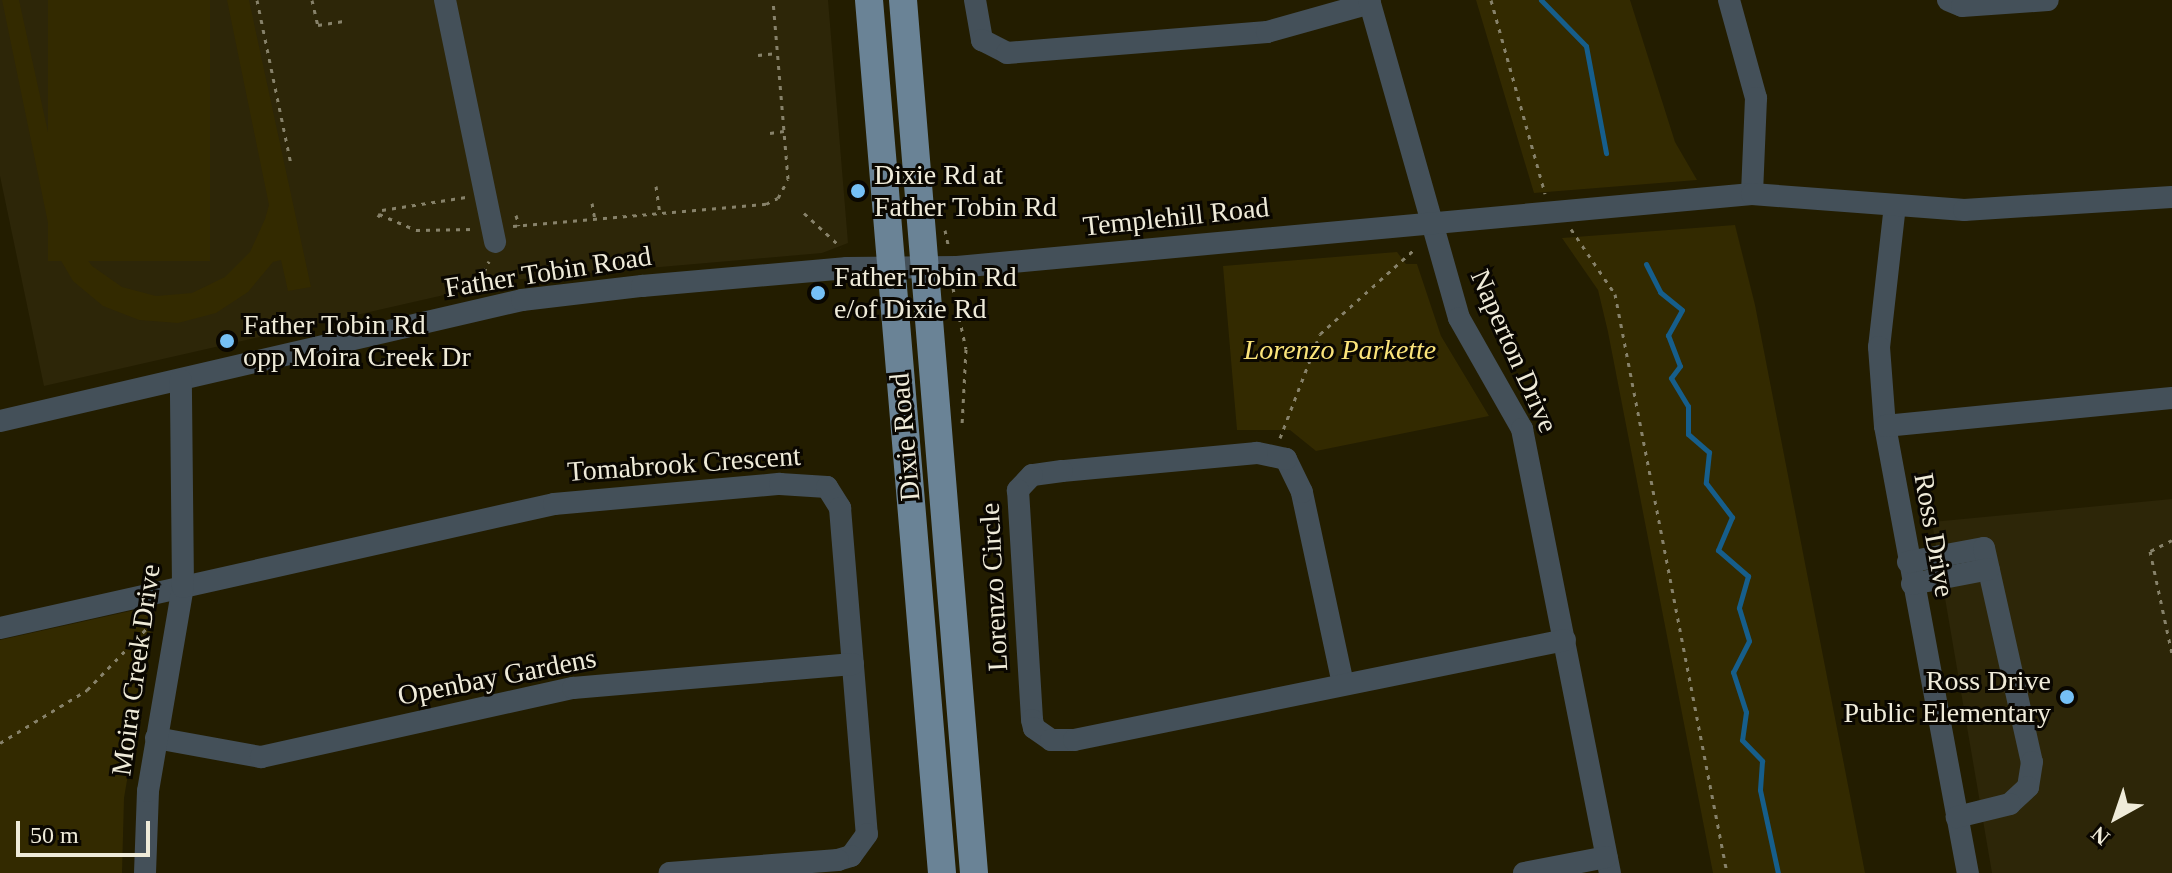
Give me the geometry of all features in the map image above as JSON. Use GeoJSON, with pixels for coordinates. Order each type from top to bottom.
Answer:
{"type":"FeatureCollection","features":[{"type":"Feature","properties":{"kind":"main road","name":"Dixie Road"},"geometry":{"type":"LineString","coordinates":[[869,0],[942,873]]}},
{"type":"Feature","properties":{"kind":"main road","name":"Dixie Road"},"geometry":{"type":"LineString","coordinates":[[903,0],[974,873]]}},
{"type":"Feature","properties":{"kind":"street"},"geometry":{"type":"LineString","coordinates":[[445,0],[493,242]]}},
{"type":"Feature","properties":{"kind":"street"},"geometry":{"type":"LineString","coordinates":[[975,0],[982,40],[1007,53],[1267,32],[1369,2]]}},
{"type":"Feature","properties":{"kind":"street"},"geometry":{"type":"LineString","coordinates":[[1729,0],[1756,98],[1752,194],[1982,210],[2172,197]]}},
{"type":"Feature","properties":{"kind":"street"},"geometry":{"type":"LineString","coordinates":[[1948,0],[1962,6],[2048,0]]}},
{"type":"Feature","properties":{"kind":"street","name":"Naperton Drive"},"geometry":{"type":"LineString","coordinates":[[1369,2],[1459,318],[1522,429],[1608,865]]}},
{"type":"Feature","properties":{"kind":"street","name":"Templehill Road"},"geometry":{"type":"LineString","coordinates":[[924,268],[1560,215],[1752,194]]}},
{"type":"Feature","properties":{"kind":"street","name":"Ross Drive"},"geometry":{"type":"LineString","coordinates":[[1895,205],[1879,347],[1885,426],[1968,873]]}},
{"type":"Feature","properties":{"kind":"street","name":"Father Tobin Road"},"geometry":{"type":"LineString","coordinates":[[0,421],[522,300],[674,283],[924,268]]}},
{"type":"Feature","properties":{"kind":"street","name":"Moira Creek Drive"},"geometry":{"type":"LineString","coordinates":[[145,873],[156,738],[183,587],[181,380]]}},
{"type":"Feature","properties":{"kind":"street"},"geometry":{"type":"LineString","coordinates":[[1885,426],[2172,398]]}},
{"type":"Feature","properties":{"kind":"street","name":"Lorenzo Circle"},"geometry":{"type":"LineString","coordinates":[[1343,684],[1302,492],[1286,459],[1257,453],[1041,473],[1018,490],[1031,711],[1041,735],[1074,740],[1565,640]]}},
{"type":"Feature","properties":{"kind":"street","name":"Tomabrook Crescent"},"geometry":{"type":"LineString","coordinates":[[0,628],[554,504],[813,483],[835,494],[840,508],[867,834],[861,847],[838,860],[669,873]]}},
{"type":"Feature","properties":{"kind":"street"},"geometry":{"type":"LineString","coordinates":[[1910,573],[1989,569],[2032,775],[2010,804],[1957,817]]}},
{"type":"Feature","properties":{"kind":"street","name":"Openbay Gardens"},"geometry":{"type":"LineString","coordinates":[[156,738],[261,757],[573,688],[853,664]]}},
{"type":"Feature","properties":{"kind":"street"},"geometry":{"type":"LineString","coordinates":[[1524,873],[1608,865]]}},
{"type":"Feature","properties":{"kind":"path"},"geometry":{"type":"LineString","coordinates":[[257,0],[291,164]]}},
{"type":"Feature","properties":{"kind":"path"},"geometry":{"type":"LineString","coordinates":[[312,0],[318,25],[344,21]]}},
{"type":"Feature","properties":{"kind":"path"},"geometry":{"type":"LineString","coordinates":[[475,290],[493,242],[519,226],[766,204],[782,195],[788,179],[773,0]]}},
{"type":"Feature","properties":{"kind":"path"},"geometry":{"type":"LineString","coordinates":[[1491,0],[1545,194],[1615,294],[1727,873]]}},
{"type":"Feature","properties":{"kind":"path"},"geometry":{"type":"LineString","coordinates":[[758,55],[778,53]]}},
{"type":"Feature","properties":{"kind":"path"},"geometry":{"type":"LineString","coordinates":[[770,133],[784,131]]}},
{"type":"Feature","properties":{"kind":"path"},"geometry":{"type":"LineString","coordinates":[[656,186],[660,214]]}},
{"type":"Feature","properties":{"kind":"path"},"geometry":{"type":"LineString","coordinates":[[466,197],[379,216],[399,226],[493,242]]}},
{"type":"Feature","properties":{"kind":"path"},"geometry":{"type":"LineString","coordinates":[[592,203],[595,220]]}},
{"type":"Feature","properties":{"kind":"path"},"geometry":{"type":"LineString","coordinates":[[804,213],[844,250]]}},
{"type":"Feature","properties":{"kind":"path"},"geometry":{"type":"LineString","coordinates":[[516,215],[519,226]]}},
{"type":"Feature","properties":{"kind":"path"},"geometry":{"type":"LineString","coordinates":[[1279,440],[1320,334],[1416,248]]}},
{"type":"Feature","properties":{"kind":"path"},"geometry":{"type":"LineString","coordinates":[[2172,540],[2150,551],[2172,654]]}},
{"type":"Feature","properties":{"kind":"path"},"geometry":{"type":"LineString","coordinates":[[0,743],[87,690],[150,625]]}},
{"type":"Feature","properties":{"kind":"shaded area"},"geometry":{"type":"Polygon","coordinates":[[[0,0],[828,0],[848,243],[822,253],[510,280],[44,386],[0,176],[0,0]]]}},
{"type":"Feature","properties":{"kind":"shaded area","name":"Ross Drive Public Elementary"},"geometry":{"type":"Polygon","coordinates":[[[2172,499],[2172,873],[1992,873],[1932,522],[2172,499]]]}},
{"type":"Feature","properties":{"kind":"green space"},"geometry":{"type":"Polygon","coordinates":[[[2,0],[19,0],[71,237],[92,266],[122,287],[156,296],[192,293],[225,277],[250,252],[265,219],[269,205],[227,0],[249,0],[311,287],[288,291],[281,260],[273,262],[248,292],[216,313],[178,323],[139,320],[103,306],[73,281],[53,247],[2,0]]]}},
{"type":"Feature","properties":{"kind":"green space"},"geometry":{"type":"Polygon","coordinates":[[[48,0],[210,0],[210,261],[48,261],[48,0]]]}},
{"type":"Feature","properties":{"kind":"green space"},"geometry":{"type":"Polygon","coordinates":[[[1476,0],[1630,0],[1675,142],[1697,180],[1534,193],[1476,0]]]}},
{"type":"Feature","properties":{"kind":"green space"},"geometry":{"type":"Polygon","coordinates":[[[1735,225],[1755,305],[1865,873],[1713,873],[1608,332],[1598,290],[1562,238],[1735,225]]]}},
{"type":"Feature","properties":{"kind":"green space","name":"Lorenzo Parkette"},"geometry":{"type":"Polygon","coordinates":[[[1397,252],[1406,264],[1417,264],[1441,336],[1489,416],[1316,451],[1290,430],[1237,430],[1223,266],[1397,252]]]}},
{"type":"Feature","properties":{"kind":"green space"},"geometry":{"type":"Polygon","coordinates":[[[135,610],[150,617],[144,621],[152,634],[124,798],[122,873],[0,873],[0,640],[135,610]]]}},
{"type":"Feature","properties":{"kind":"waterway"},"geometry":{"type":"LineString","coordinates":[[1541,0],[1586,46],[1606,153]]}},
{"type":"Feature","properties":{"kind":"waterway"},"geometry":{"type":"LineString","coordinates":[[1646,264],[1660,292],[1682,310],[1668,335],[1680,366],[1671,378],[1688,406],[1688,434],[1709,452],[1706,483],[1732,517],[1718,550],[1748,576],[1739,608],[1749,641],[1733,672],[1746,712],[1742,740],[1762,761],[1760,790],[1778,873]]}},
{"type":"Feature","properties":{"kind":"place","name":"Dixie Rd at Father Tobin Rd"},"geometry":{"type":"Point","coordinates":[858,191]}},
{"type":"Feature","properties":{"kind":"place","name":"Father Tobin Rd e/of Dixie Rd"},"geometry":{"type":"Point","coordinates":[818,293]}},
{"type":"Feature","properties":{"kind":"place","name":"Father Tobin Rd opp Moira Creek Dr"},"geometry":{"type":"Point","coordinates":[227,341]}},
{"type":"Feature","properties":{"kind":"place","name":"Ross Drive Public Elementary"},"geometry":{"type":"Point","coordinates":[2067,697]}}]}
